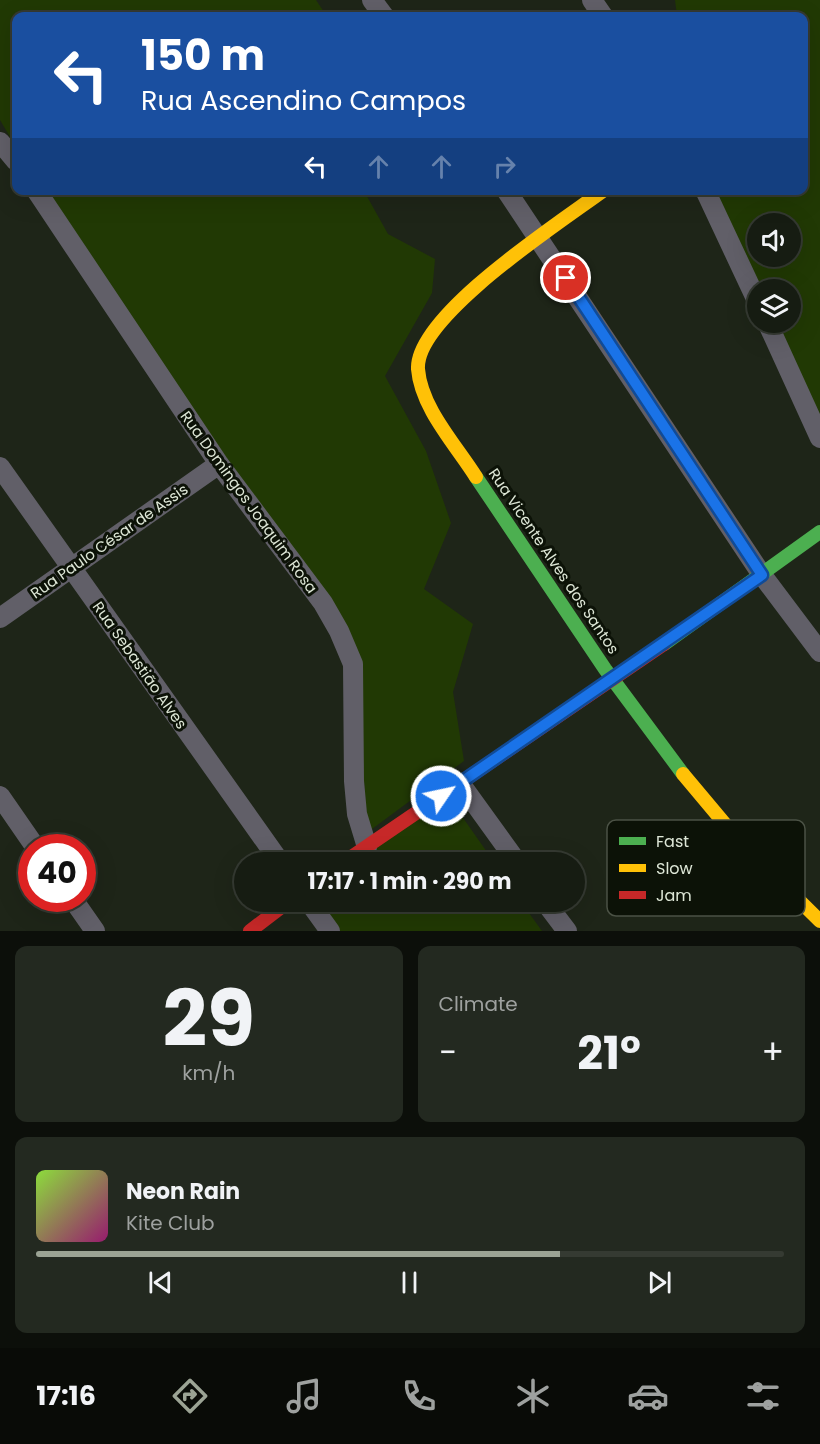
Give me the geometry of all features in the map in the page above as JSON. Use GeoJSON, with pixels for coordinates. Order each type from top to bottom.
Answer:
{"type":"FeatureCollection","features":[{"type":"Feature","properties":{"kind":"street","name":"Rua Domingos Joaquim Rosa"},"geometry":{"type":"LineString","coordinates":[[39,195],[219,464],[322,603],[349,653],[354,677],[354,781],[357,814],[367,847]]}},
{"type":"Feature","properties":{"kind":"street"},"geometry":{"type":"LineString","coordinates":[[509,195],[762,575],[820,652]]}},
{"type":"Feature","properties":{"kind":"street"},"geometry":{"type":"LineString","coordinates":[[539,239],[597,195]]}},
{"type":"Feature","properties":{"kind":"street"},"geometry":{"type":"LineString","coordinates":[[707,195],[747,280]]}},
{"type":"Feature","properties":{"kind":"street","name":"Rua Vicente Alves dos Santos"},"geometry":{"type":"LineString","coordinates":[[539,239],[442,317],[426,337],[419,353],[418,375],[436,416],[614,679],[721,820]]}},
{"type":"Feature","properties":{"kind":"street"},"geometry":{"type":"LineString","coordinates":[[771,333],[820,438]]}},
{"type":"Feature","properties":{"kind":"street","name":"Rua Paulo César de Assis"},"geometry":{"type":"LineString","coordinates":[[0,618],[219,464]]}},
{"type":"Feature","properties":{"kind":"street","name":"Rua Sebastião Alves"},"geometry":{"type":"LineString","coordinates":[[0,467],[273,852]]}},
{"type":"Feature","properties":{"kind":"street"},"geometry":{"type":"LineString","coordinates":[[359,852],[614,679],[820,532]]}},
{"type":"Feature","properties":{"kind":"street"},"geometry":{"type":"LineString","coordinates":[[460,783],[510,852]]}},
{"type":"Feature","properties":{"kind":"street"},"geometry":{"type":"LineString","coordinates":[[0,796],[26,834]]}},
{"type":"Feature","properties":{"kind":"street","name":"Rua Vicente Alves dos Santos"},"geometry":{"type":"LineString","coordinates":[[805,907],[820,921]]}},
{"type":"Feature","properties":{"kind":"street"},"geometry":{"type":"LineString","coordinates":[[82,912],[95,931]]}},
{"type":"Feature","properties":{"kind":"street"},"geometry":{"type":"LineString","coordinates":[[250,931],[275,912]]}},
{"type":"Feature","properties":{"kind":"street"},"geometry":{"type":"LineString","coordinates":[[316,912],[330,931]]}},
{"type":"Feature","properties":{"kind":"street"},"geometry":{"type":"LineString","coordinates":[[553,912],[567,931]]}},
{"type":"Feature","properties":{"kind":"street"},"geometry":{"type":"LineString","coordinates":[[813,931],[820,927]]}},
{"type":"Feature","properties":{"kind":"green space"},"geometry":{"type":"Polygon","coordinates":[[[0,0],[316,0],[324,12],[12,12],[12,140],[0,120],[0,0]]]}},
{"type":"Feature","properties":{"kind":"green space"},"geometry":{"type":"Polygon","coordinates":[[[675,0],[820,0],[820,433],[776,333],[801,333],[801,279],[754,279],[748,267],[801,267],[801,213],[747,213],[747,264],[717,195],[808,195],[808,12],[676,12],[675,0]]]}},
{"type":"Feature","properties":{"kind":"green space"},"geometry":{"type":"Polygon","coordinates":[[[48,195],[366,195],[388,234],[435,259],[432,293],[385,376],[426,451],[451,523],[424,589],[473,624],[453,692],[464,761],[368,832],[353,640],[224,463],[48,195]]]}},
{"type":"Feature","properties":{"kind":"green space"},"geometry":{"type":"Polygon","coordinates":[[[447,795],[487,852],[363,852],[447,795]]]}},
{"type":"Feature","properties":{"kind":"green space"},"geometry":{"type":"Polygon","coordinates":[[[310,912],[528,912],[542,931],[319,931],[310,912]]]}},
{"type":"Feature","properties":{"kind":"traffic: fast"},"geometry":{"type":"LineString","coordinates":[[476,477],[605,669],[683,774]]}},
{"type":"Feature","properties":{"kind":"traffic: fast"},"geometry":{"type":"LineString","coordinates":[[664,644],[820,532]]}},
{"type":"Feature","properties":{"kind":"traffic: slow"},"geometry":{"type":"LineString","coordinates":[[476,477],[432,412],[426,398],[418,369],[423,347],[440,323],[464,297],[526,246],[597,195]]}},
{"type":"Feature","properties":{"kind":"traffic: slow"},"geometry":{"type":"LineString","coordinates":[[683,774],[722,820]]}},
{"type":"Feature","properties":{"kind":"traffic: slow"},"geometry":{"type":"LineString","coordinates":[[805,906],[820,921]]}},
{"type":"Feature","properties":{"kind":"traffic: jam"},"geometry":{"type":"LineString","coordinates":[[359,852],[664,644]]}},
{"type":"Feature","properties":{"kind":"traffic: jam"},"geometry":{"type":"LineString","coordinates":[[250,931],[275,912]]}},
{"type":"Feature","properties":{"kind":"route"},"geometry":{"type":"LineString","coordinates":[[441,796],[762,575],[566,278]]}}]}
